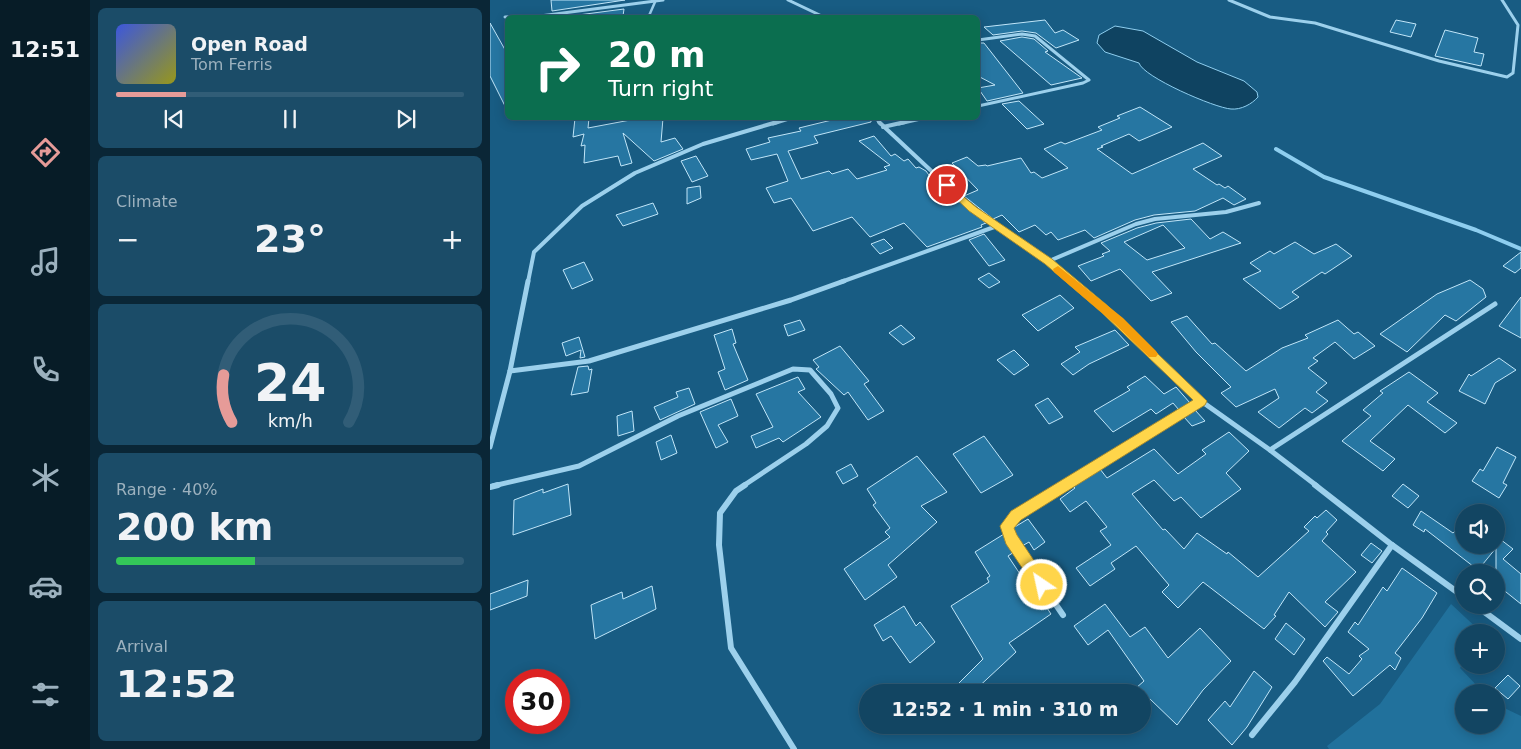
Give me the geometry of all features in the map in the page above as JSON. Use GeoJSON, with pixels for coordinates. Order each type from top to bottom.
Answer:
{"type":"FeatureCollection","features":[{"type":"Feature","properties":{"kind":"street"},"geometry":{"type":"LineString","coordinates":[[548,15],[663,0]]}},
{"type":"Feature","properties":{"kind":"street"},"geometry":{"type":"LineString","coordinates":[[788,0],[820,15]]}},
{"type":"Feature","properties":{"kind":"street"},"geometry":{"type":"LineString","coordinates":[[1229,0],[1270,16],[1315,23],[1440,61],[1507,77],[1513,73],[1518,25],[1502,0]]}},
{"type":"Feature","properties":{"kind":"street"},"geometry":{"type":"LineString","coordinates":[[980,40],[1022,34],[1035,36],[1089,80],[980,106]]}},
{"type":"Feature","properties":{"kind":"street"},"geometry":{"type":"LineString","coordinates":[[490,447],[510,371],[534,252],[582,206],[635,174],[703,144],[785,120]]}},
{"type":"Feature","properties":{"kind":"street"},"geometry":{"type":"LineString","coordinates":[[878,120],[972,209],[1049,261],[1119,321],[1201,401],[1270,450],[1392,545],[1455,590]]}},
{"type":"Feature","properties":{"kind":"street"},"geometry":{"type":"LineString","coordinates":[[883,127],[916,120]]}},
{"type":"Feature","properties":{"kind":"street"},"geometry":{"type":"LineString","coordinates":[[1049,261],[1136,224],[1155,219],[1226,212],[1259,203]]}},
{"type":"Feature","properties":{"kind":"street"},"geometry":{"type":"LineString","coordinates":[[510,371],[589,361],[625,351],[791,300],[997,226]]}},
{"type":"Feature","properties":{"kind":"street"},"geometry":{"type":"LineString","coordinates":[[1270,450],[1495,304]]}},
{"type":"Feature","properties":{"kind":"street"},"geometry":{"type":"LineString","coordinates":[[490,487],[579,466],[678,416],[793,369],[810,370],[832,394],[838,408],[827,426],[806,444],[736,491],[720,513],[719,537],[731,648],[794,749]]}},
{"type":"Feature","properties":{"kind":"street"},"geometry":{"type":"LineString","coordinates":[[1063,615],[1011,539],[1007,526],[1016,516],[1201,401]]}},
{"type":"Feature","properties":{"kind":"street"},"geometry":{"type":"LineString","coordinates":[[1252,735],[1295,682],[1392,545]]}},
{"type":"Feature","properties":{"kind":"street"},"geometry":{"type":"LineString","coordinates":[[1487,614],[1521,639]]}},
{"type":"Feature","properties":{"kind":"lane"},"geometry":{"type":"LineString","coordinates":[[649,15],[655,2]]}},
{"type":"Feature","properties":{"kind":"shaded area"},"geometry":{"type":"Polygon","coordinates":[[[1115,26],[1143,31],[1197,62],[1244,81],[1257,92],[1258,97],[1246,106],[1239,109],[1231,109],[1180,91],[1153,76],[1143,69],[1139,63],[1105,52],[1097,43],[1099,35],[1115,26]]]}},
{"type":"Feature","properties":{"kind":"shaded area"},"geometry":{"type":"Polygon","coordinates":[[[1451,604],[1455,608],[1455,614],[1462,614],[1472,624],[1455,624],[1455,674],[1466,674],[1475,684],[1455,684],[1455,734],[1505,734],[1505,708],[1521,716],[1521,749],[1329,749],[1327,746],[1380,704],[1451,604]]]}},
{"type":"Feature","properties":{"kind":"building"},"geometry":{"type":"Polygon","coordinates":[[[551,0],[625,0],[552,11],[551,0]]]}},
{"type":"Feature","properties":{"kind":"building"},"geometry":{"type":"Polygon","coordinates":[[[624,9],[623,15],[578,15],[624,9]]]}},
{"type":"Feature","properties":{"kind":"building"},"geometry":{"type":"Polygon","coordinates":[[[1045,20],[1055,33],[1063,30],[1079,40],[1056,48],[1036,33],[1022,31],[993,35],[984,27],[1045,20]]]}},
{"type":"Feature","properties":{"kind":"building"},"geometry":{"type":"Polygon","coordinates":[[[1396,20],[1416,24],[1411,37],[1390,32],[1396,20]]]}},
{"type":"Feature","properties":{"kind":"building"},"geometry":{"type":"Polygon","coordinates":[[[490,23],[505,50],[505,106],[490,76],[490,23]]]}},
{"type":"Feature","properties":{"kind":"building"},"geometry":{"type":"Polygon","coordinates":[[[1445,30],[1478,38],[1474,52],[1484,54],[1481,66],[1435,56],[1445,30]]]}},
{"type":"Feature","properties":{"kind":"building"},"geometry":{"type":"Polygon","coordinates":[[[1022,37],[1034,39],[1048,51],[1045,52],[1082,78],[1051,85],[1000,41],[1022,37]]]}},
{"type":"Feature","properties":{"kind":"building"},"geometry":{"type":"Polygon","coordinates":[[[980,43],[984,43],[1023,93],[987,101],[980,91],[980,88],[995,85],[980,77],[980,43]]]}},
{"type":"Feature","properties":{"kind":"building"},"geometry":{"type":"Polygon","coordinates":[[[1019,101],[1044,124],[1027,129],[1002,104],[1019,101]]]}},
{"type":"Feature","properties":{"kind":"building"},"geometry":{"type":"Polygon","coordinates":[[[1140,107],[1172,127],[1139,141],[1129,134],[1097,149],[1132,174],[1203,143],[1222,156],[1193,169],[1217,185],[1219,184],[1225,188],[1228,186],[1246,199],[1234,205],[1223,198],[1195,211],[1154,215],[1135,220],[1094,238],[1085,230],[1058,240],[1051,232],[1046,235],[1035,225],[1019,232],[1002,215],[993,219],[964,196],[978,190],[952,163],[967,157],[978,166],[987,166],[1021,158],[1031,173],[1034,172],[1042,178],[1068,168],[1044,149],[1061,142],[1065,144],[1102,130],[1098,127],[1120,118],[1117,116],[1140,107]]]}},
{"type":"Feature","properties":{"kind":"building"},"geometry":{"type":"Polygon","coordinates":[[[575,120],[589,120],[588,128],[630,120],[663,120],[661,142],[675,138],[683,149],[654,161],[623,133],[632,163],[621,166],[618,156],[584,163],[585,145],[581,146],[584,134],[573,137],[575,120]]]}},
{"type":"Feature","properties":{"kind":"building"},"geometry":{"type":"Polygon","coordinates":[[[832,120],[871,120],[871,122],[814,136],[818,143],[788,151],[801,179],[829,171],[832,174],[848,169],[857,179],[887,170],[884,167],[890,165],[859,141],[874,136],[891,156],[895,154],[904,161],[908,159],[916,168],[919,167],[926,171],[944,196],[953,201],[956,199],[986,223],[981,225],[982,227],[927,247],[904,223],[870,237],[852,217],[813,231],[791,198],[774,203],[766,188],[788,181],[777,154],[751,160],[746,149],[770,142],[768,138],[801,131],[799,128],[832,120]]]}},
{"type":"Feature","properties":{"kind":"building"},"geometry":{"type":"Polygon","coordinates":[[[696,156],[708,176],[692,182],[681,161],[696,156]]]}},
{"type":"Feature","properties":{"kind":"building"},"geometry":{"type":"Polygon","coordinates":[[[700,186],[701,198],[687,204],[687,188],[700,186]]]}},
{"type":"Feature","properties":{"kind":"building"},"geometry":{"type":"Polygon","coordinates":[[[653,203],[658,214],[623,226],[616,215],[653,203]]]}},
{"type":"Feature","properties":{"kind":"building"},"geometry":{"type":"Polygon","coordinates":[[[1191,219],[1210,239],[1223,232],[1241,243],[1152,272],[1172,293],[1151,301],[1120,269],[1091,281],[1078,266],[1104,256],[1102,254],[1110,251],[1101,243],[1137,228],[1156,223],[1191,219]],[[1163,225],[1124,242],[1147,260],[1185,248],[1163,225]]]}},
{"type":"Feature","properties":{"kind":"building"},"geometry":{"type":"Polygon","coordinates":[[[984,234],[1005,260],[989,266],[969,240],[984,234]]]}},
{"type":"Feature","properties":{"kind":"building"},"geometry":{"type":"Polygon","coordinates":[[[884,239],[893,248],[880,254],[871,244],[884,239]]]}},
{"type":"Feature","properties":{"kind":"building"},"geometry":{"type":"Polygon","coordinates":[[[1295,242],[1314,254],[1336,244],[1352,256],[1325,274],[1322,272],[1292,292],[1299,297],[1280,309],[1243,279],[1261,271],[1250,263],[1270,251],[1274,254],[1295,242]]]}},
{"type":"Feature","properties":{"kind":"building"},"geometry":{"type":"Polygon","coordinates":[[[1521,252],[1521,268],[1515,273],[1503,266],[1521,252]]]}},
{"type":"Feature","properties":{"kind":"building"},"geometry":{"type":"Polygon","coordinates":[[[584,262],[593,280],[572,289],[563,270],[584,262]]]}},
{"type":"Feature","properties":{"kind":"building"},"geometry":{"type":"Polygon","coordinates":[[[989,273],[1000,282],[989,288],[978,279],[989,273]]]}},
{"type":"Feature","properties":{"kind":"building"},"geometry":{"type":"Polygon","coordinates":[[[1470,280],[1483,289],[1486,297],[1456,321],[1445,315],[1407,352],[1380,334],[1437,294],[1470,280]]]}},
{"type":"Feature","properties":{"kind":"building"},"geometry":{"type":"Polygon","coordinates":[[[1060,295],[1074,308],[1038,331],[1022,315],[1060,295]]]}},
{"type":"Feature","properties":{"kind":"building"},"geometry":{"type":"Polygon","coordinates":[[[1521,297],[1521,338],[1499,326],[1521,297]]]}},
{"type":"Feature","properties":{"kind":"building"},"geometry":{"type":"Polygon","coordinates":[[[1187,316],[1212,344],[1215,343],[1246,371],[1282,348],[1308,338],[1305,335],[1338,320],[1354,334],[1358,332],[1375,346],[1354,359],[1335,342],[1313,358],[1318,361],[1308,368],[1327,383],[1316,392],[1328,401],[1312,413],[1305,408],[1279,428],[1258,412],[1279,398],[1275,389],[1236,407],[1221,393],[1231,387],[1196,352],[1171,322],[1187,316]]]}},
{"type":"Feature","properties":{"kind":"building"},"geometry":{"type":"Polygon","coordinates":[[[800,320],[805,330],[788,336],[784,325],[800,320]]]}},
{"type":"Feature","properties":{"kind":"building"},"geometry":{"type":"Polygon","coordinates":[[[901,325],[915,338],[903,345],[889,333],[901,325]]]}},
{"type":"Feature","properties":{"kind":"building"},"geometry":{"type":"Polygon","coordinates":[[[732,329],[736,343],[733,344],[748,380],[725,390],[718,372],[725,369],[714,335],[732,329]]]}},
{"type":"Feature","properties":{"kind":"building"},"geometry":{"type":"Polygon","coordinates":[[[1115,330],[1129,345],[1089,364],[1073,375],[1061,364],[1080,352],[1075,347],[1115,330]]]}},
{"type":"Feature","properties":{"kind":"building"},"geometry":{"type":"Polygon","coordinates":[[[579,337],[585,357],[580,358],[581,350],[566,356],[562,343],[579,337]]]}},
{"type":"Feature","properties":{"kind":"building"},"geometry":{"type":"Polygon","coordinates":[[[840,346],[869,381],[864,384],[884,411],[868,420],[848,392],[844,395],[816,369],[819,367],[813,360],[840,346]]]}},
{"type":"Feature","properties":{"kind":"building"},"geometry":{"type":"Polygon","coordinates":[[[1014,350],[1029,365],[1014,375],[997,360],[1014,350]]]}},
{"type":"Feature","properties":{"kind":"building"},"geometry":{"type":"Polygon","coordinates":[[[1499,358],[1516,370],[1495,383],[1485,404],[1459,391],[1469,374],[1471,376],[1499,358]]]}},
{"type":"Feature","properties":{"kind":"building"},"geometry":{"type":"Polygon","coordinates":[[[588,366],[589,370],[592,369],[588,392],[571,395],[578,367],[588,366]]]}},
{"type":"Feature","properties":{"kind":"building"},"geometry":{"type":"Polygon","coordinates":[[[1409,372],[1438,393],[1427,402],[1457,423],[1445,433],[1408,405],[1370,441],[1395,459],[1383,471],[1342,441],[1371,416],[1363,410],[1383,393],[1380,391],[1409,372]]]}},
{"type":"Feature","properties":{"kind":"building"},"geometry":{"type":"Polygon","coordinates":[[[1145,376],[1164,394],[1176,387],[1190,403],[1179,410],[1173,403],[1156,414],[1151,409],[1113,432],[1094,411],[1130,390],[1127,387],[1145,376]]]}},
{"type":"Feature","properties":{"kind":"building"},"geometry":{"type":"Polygon","coordinates":[[[798,377],[805,389],[798,392],[821,417],[783,442],[779,438],[756,448],[751,436],[773,427],[756,394],[798,377]]]}},
{"type":"Feature","properties":{"kind":"building"},"geometry":{"type":"Polygon","coordinates":[[[689,388],[695,404],[660,420],[654,407],[678,397],[676,392],[689,388]]]}},
{"type":"Feature","properties":{"kind":"building"},"geometry":{"type":"Polygon","coordinates":[[[1048,398],[1063,417],[1049,424],[1035,405],[1048,398]]]}},
{"type":"Feature","properties":{"kind":"building"},"geometry":{"type":"Polygon","coordinates":[[[731,399],[738,416],[718,425],[728,442],[716,448],[700,412],[731,399]]]}},
{"type":"Feature","properties":{"kind":"building"},"geometry":{"type":"Polygon","coordinates":[[[1195,410],[1205,421],[1192,426],[1184,417],[1195,410]]]}},
{"type":"Feature","properties":{"kind":"building"},"geometry":{"type":"Polygon","coordinates":[[[632,411],[634,431],[618,436],[617,416],[632,411]]]}},
{"type":"Feature","properties":{"kind":"building"},"geometry":{"type":"Polygon","coordinates":[[[1229,432],[1249,451],[1226,473],[1241,489],[1201,518],[1181,497],[1174,501],[1154,480],[1132,494],[1163,530],[1165,529],[1184,549],[1197,533],[1227,554],[1228,552],[1258,577],[1309,531],[1304,527],[1315,516],[1317,518],[1326,510],[1337,520],[1326,532],[1328,534],[1322,541],[1356,572],[1325,602],[1338,612],[1325,627],[1289,592],[1274,615],[1276,616],[1264,629],[1203,582],[1178,608],[1162,592],[1169,585],[1136,546],[1111,563],[1115,569],[1090,586],[1076,568],[1111,545],[1100,531],[1107,527],[1086,501],[1070,512],[1060,499],[1075,488],[1073,486],[1100,469],[1107,478],[1154,449],[1178,474],[1206,454],[1202,450],[1229,432]]]}},
{"type":"Feature","properties":{"kind":"building"},"geometry":{"type":"Polygon","coordinates":[[[671,435],[677,453],[661,460],[656,442],[671,435]]]}},
{"type":"Feature","properties":{"kind":"building"},"geometry":{"type":"Polygon","coordinates":[[[984,436],[1013,475],[981,493],[953,454],[984,436]]]}},
{"type":"Feature","properties":{"kind":"building"},"geometry":{"type":"Polygon","coordinates":[[[1497,447],[1516,457],[1503,483],[1507,485],[1499,498],[1472,481],[1480,469],[1483,471],[1497,447]]]}},
{"type":"Feature","properties":{"kind":"building"},"geometry":{"type":"Polygon","coordinates":[[[917,456],[947,492],[921,506],[937,522],[888,565],[897,577],[865,600],[844,569],[890,537],[885,532],[890,528],[873,505],[876,503],[867,489],[917,456]]]}},
{"type":"Feature","properties":{"kind":"building"},"geometry":{"type":"Polygon","coordinates":[[[851,464],[858,476],[843,484],[836,472],[851,464]]]}},
{"type":"Feature","properties":{"kind":"building"},"geometry":{"type":"Polygon","coordinates":[[[568,484],[571,515],[513,535],[514,500],[543,489],[543,493],[568,484]]]}},
{"type":"Feature","properties":{"kind":"building"},"geometry":{"type":"Polygon","coordinates":[[[1403,484],[1419,496],[1408,508],[1392,496],[1403,484]]]}},
{"type":"Feature","properties":{"kind":"building"},"geometry":{"type":"Polygon","coordinates":[[[1421,511],[1453,533],[1455,531],[1455,552],[1425,529],[1424,532],[1413,525],[1421,511]]]}},
{"type":"Feature","properties":{"kind":"building"},"geometry":{"type":"Polygon","coordinates":[[[1028,519],[1045,542],[1034,550],[1029,542],[1022,546],[1013,528],[1028,519]]]}},
{"type":"Feature","properties":{"kind":"building"},"geometry":{"type":"Polygon","coordinates":[[[1004,534],[1014,552],[1008,556],[1034,595],[1037,593],[1051,614],[1009,643],[1016,652],[982,684],[958,684],[983,659],[951,606],[989,582],[987,578],[990,576],[975,552],[1004,534]]]}},
{"type":"Feature","properties":{"kind":"building"},"geometry":{"type":"Polygon","coordinates":[[[1371,543],[1382,551],[1372,563],[1361,555],[1371,543]]]}},
{"type":"Feature","properties":{"kind":"building"},"geometry":{"type":"Polygon","coordinates":[[[1505,543],[1513,549],[1503,559],[1521,574],[1521,604],[1505,591],[1505,564],[1496,564],[1496,554],[1505,554],[1505,543]]]}},
{"type":"Feature","properties":{"kind":"building"},"geometry":{"type":"Polygon","coordinates":[[[1457,554],[1491,554],[1483,564],[1470,564],[1457,554]]]}},
{"type":"Feature","properties":{"kind":"building"},"geometry":{"type":"Polygon","coordinates":[[[1402,568],[1437,593],[1422,618],[1395,653],[1401,658],[1395,670],[1390,665],[1353,696],[1323,661],[1327,657],[1349,674],[1362,659],[1359,656],[1369,649],[1348,632],[1355,622],[1358,625],[1383,587],[1387,591],[1402,568]]]}},
{"type":"Feature","properties":{"kind":"building"},"geometry":{"type":"Polygon","coordinates":[[[528,580],[527,596],[490,610],[490,594],[528,580]]]}},
{"type":"Feature","properties":{"kind":"building"},"geometry":{"type":"Polygon","coordinates":[[[652,586],[656,609],[595,639],[591,605],[622,592],[623,599],[652,586]]]}},
{"type":"Feature","properties":{"kind":"building"},"geometry":{"type":"Polygon","coordinates":[[[1105,604],[1130,637],[1145,627],[1168,658],[1200,628],[1231,661],[1203,690],[1177,725],[1151,700],[1151,684],[1141,684],[1144,681],[1108,630],[1088,645],[1074,626],[1105,604]]]}},
{"type":"Feature","properties":{"kind":"building"},"geometry":{"type":"Polygon","coordinates":[[[904,606],[916,626],[920,622],[935,642],[910,663],[891,636],[883,641],[874,625],[904,606]]]}},
{"type":"Feature","properties":{"kind":"building"},"geometry":{"type":"Polygon","coordinates":[[[1286,623],[1305,639],[1294,655],[1275,639],[1286,623]]]}},
{"type":"Feature","properties":{"kind":"building"},"geometry":{"type":"Polygon","coordinates":[[[1254,671],[1272,687],[1247,727],[1232,745],[1208,720],[1225,701],[1230,707],[1254,671]]]}},
{"type":"Feature","properties":{"kind":"building"},"geometry":{"type":"Polygon","coordinates":[[[1508,675],[1520,686],[1508,699],[1505,696],[1505,684],[1499,684],[1508,675]]]}},
{"type":"Feature","properties":{"kind":"waterway"},"geometry":{"type":"LineString","coordinates":[[1276,149],[1324,177],[1476,230],[1521,249]]}},
{"type":"Feature","properties":{"kind":"slow traffic"},"geometry":{"type":"LineString","coordinates":[[1058,269],[1119,321],[1152,354]]}},
{"type":"Feature","properties":{"kind":"route"},"geometry":{"type":"LineString","coordinates":[[947,185],[972,209],[1049,261],[1119,321],[1201,401],[1016,516],[1007,526],[1011,539],[1042,585]]}}]}
